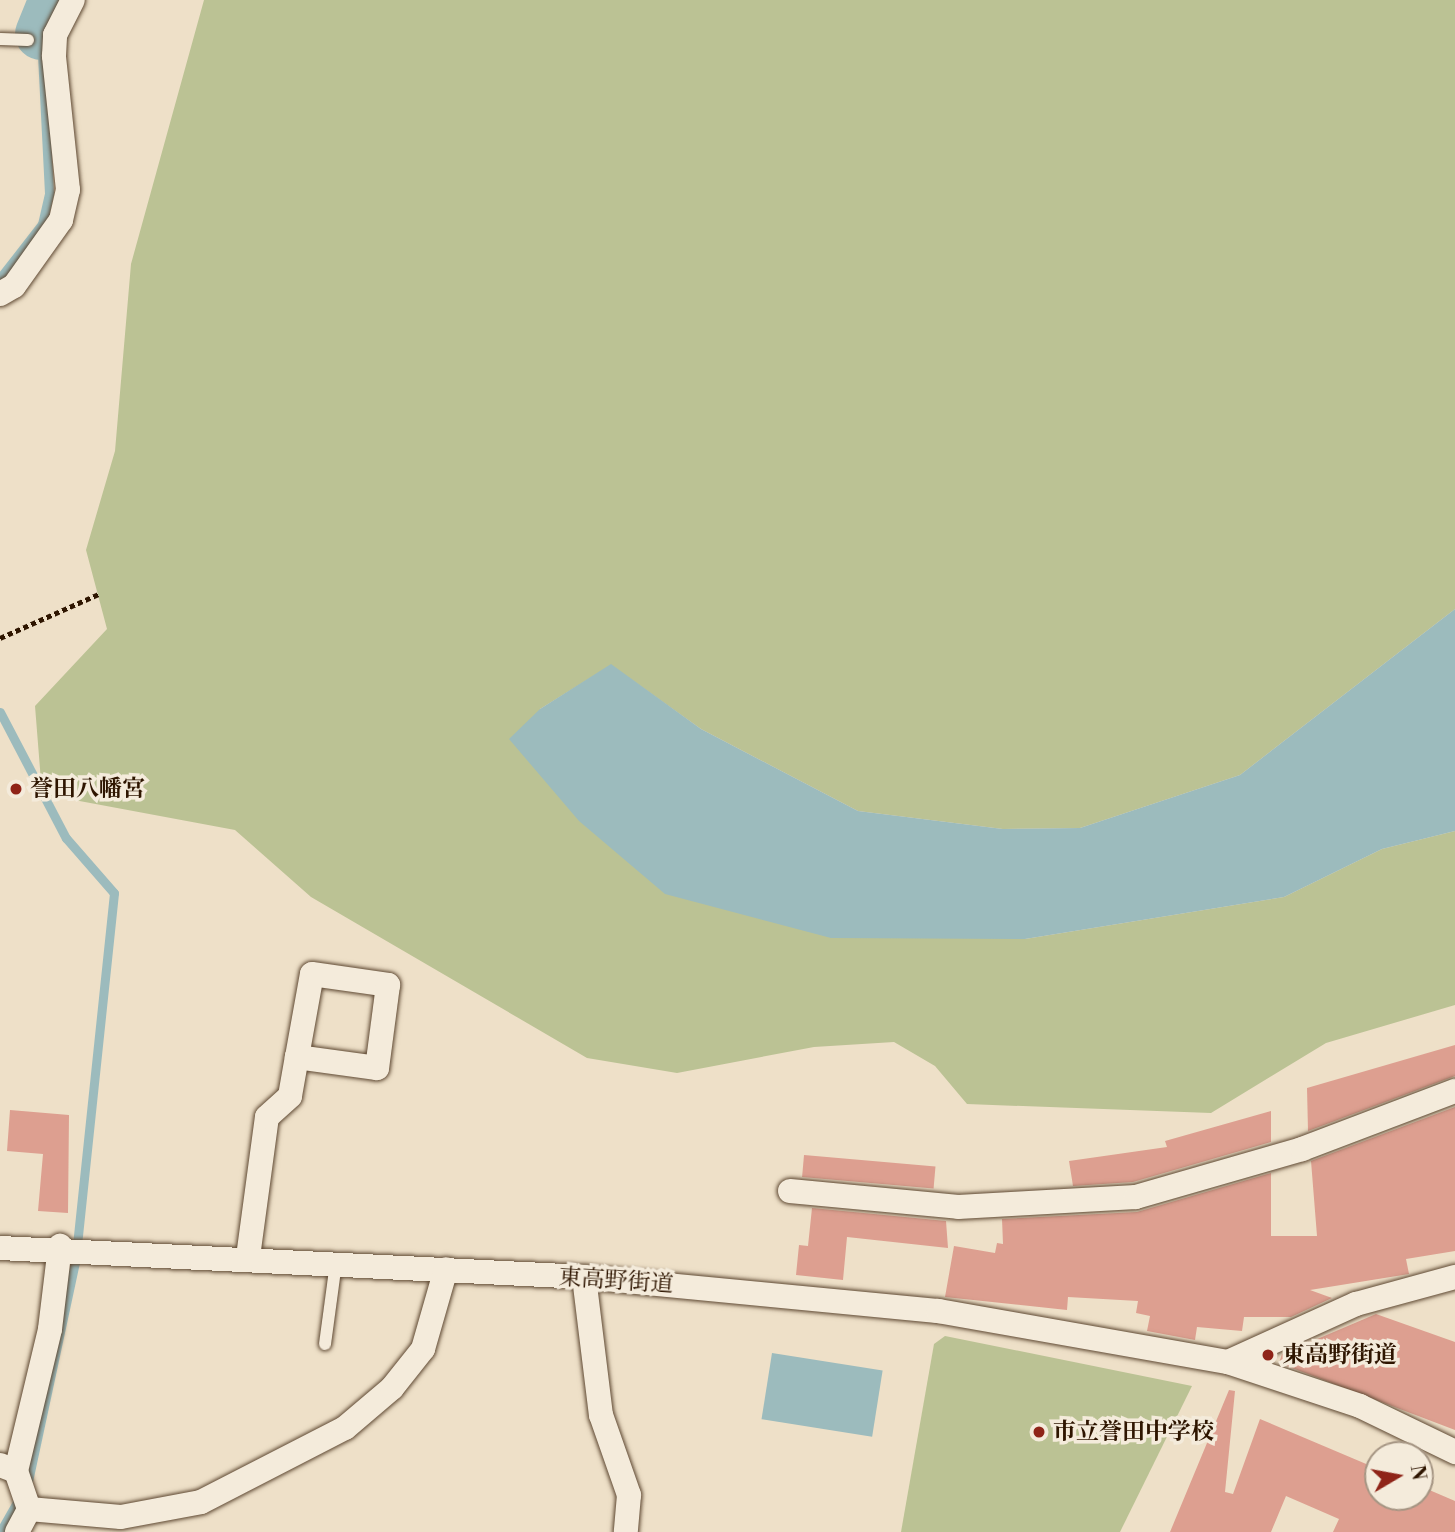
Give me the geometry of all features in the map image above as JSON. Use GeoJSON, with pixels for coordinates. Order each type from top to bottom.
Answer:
{"type":"FeatureCollection","features":[{"type":"Feature","properties":{"kind":"street"},"geometry":{"type":"LineString","coordinates":[[0,294],[14,286],[61,220],[68,190],[54,57],[55,36],[73,0]]}},
{"type":"Feature","properties":{"kind":"street"},"geometry":{"type":"LineString","coordinates":[[248,1257],[267,1117],[290,1096],[297,1057],[313,974],[388,985],[377,1068],[297,1057]]}},
{"type":"Feature","properties":{"kind":"street"},"geometry":{"type":"LineString","coordinates":[[790,1191],[958,1208],[1136,1197],[1302,1149],[1455,1091]]}},
{"type":"Feature","properties":{"kind":"street"},"geometry":{"type":"LineString","coordinates":[[29,1509],[8,1468],[50,1329],[70,1247]]}},
{"type":"Feature","properties":{"kind":"street","name":"東高野街道"},"geometry":{"type":"LineString","coordinates":[[0,1248],[70,1247],[584,1278],[938,1311],[1228,1362],[1360,1406],[1455,1452]]}},
{"type":"Feature","properties":{"kind":"street"},"geometry":{"type":"LineString","coordinates":[[29,1509],[121,1517],[161,1513],[201,1502],[345,1428],[392,1388],[422,1349],[446,1269]]}},
{"type":"Feature","properties":{"kind":"street"},"geometry":{"type":"LineString","coordinates":[[1228,1362],[1356,1304],[1455,1277]]}},
{"type":"Feature","properties":{"kind":"street"},"geometry":{"type":"LineString","coordinates":[[584,1278],[601,1415],[629,1494],[626,1532]]}},
{"type":"Feature","properties":{"kind":"street"},"geometry":{"type":"LineString","coordinates":[[16,1532],[29,1509]]}},
{"type":"Feature","properties":{"kind":"lane"},"geometry":{"type":"LineString","coordinates":[[0,39],[28,40]]}},
{"type":"Feature","properties":{"kind":"lane"},"geometry":{"type":"LineString","coordinates":[[325,1344],[336,1262]]}},
{"type":"Feature","properties":{"kind":"path"},"geometry":{"type":"LineString","coordinates":[[1,639],[99,594]]}},
{"type":"Feature","properties":{"kind":"green space"},"geometry":{"type":"Polygon","coordinates":[[[204,0],[1455,0],[1455,609],[1240,775],[1080,828],[1003,829],[858,811],[701,729],[611,665],[540,709],[1025,939],[1284,897],[1382,849],[1455,831],[1455,1005],[1326,1043],[1211,1113],[967,1104],[935,1066],[894,1042],[814,1047],[677,1073],[587,1058],[311,897],[235,830],[42,794],[35,706],[107,629],[86,550],[115,451],[131,264],[204,0]]]}},
{"type":"Feature","properties":{"kind":"green space"},"geometry":{"type":"Polygon","coordinates":[[[945,1336],[1192,1386],[1120,1532],[901,1532],[934,1344],[945,1336]]]}},
{"type":"Feature","properties":{"kind":"water"},"geometry":{"type":"Polygon","coordinates":[[[1455,609],[1455,831],[1382,849],[1284,897],[1025,939],[831,938],[665,894],[579,821],[509,739],[540,709],[611,664],[701,729],[858,811],[1003,829],[1080,828],[1240,775],[1455,609]]]}},
{"type":"Feature","properties":{"kind":"water"},"geometry":{"type":"Polygon","coordinates":[[[772,1353],[883,1371],[872,1437],[762,1419],[772,1353]]]}},
{"type":"Feature","properties":{"kind":"building"},"geometry":{"type":"Polygon","coordinates":[[[1455,1045],[1455,1076],[1308,1131],[1307,1088],[1455,1045]]]}},
{"type":"Feature","properties":{"kind":"building"},"geometry":{"type":"Polygon","coordinates":[[[1455,1107],[1455,1251],[1406,1259],[1409,1274],[1310,1290],[1332,1298],[1291,1317],[1244,1317],[1242,1331],[1197,1327],[1195,1340],[1147,1331],[1150,1316],[1136,1313],[1138,1301],[1068,1297],[1067,1310],[945,1297],[954,1246],[995,1253],[997,1243],[1003,1244],[1002,1219],[1137,1212],[1271,1173],[1271,1236],[1317,1236],[1311,1161],[1455,1107]]]}},
{"type":"Feature","properties":{"kind":"building"},"geometry":{"type":"Polygon","coordinates":[[[10,1110],[69,1115],[68,1213],[38,1211],[43,1154],[7,1151],[10,1110]]]}},
{"type":"Feature","properties":{"kind":"building"},"geometry":{"type":"Polygon","coordinates":[[[1271,1111],[1271,1142],[1133,1182],[1073,1186],[1069,1161],[1167,1147],[1165,1141],[1271,1111]]]}},
{"type":"Feature","properties":{"kind":"building"},"geometry":{"type":"Polygon","coordinates":[[[804,1155],[935,1167],[934,1188],[802,1177],[804,1155]]]}},
{"type":"Feature","properties":{"kind":"building"},"geometry":{"type":"Polygon","coordinates":[[[812,1208],[946,1221],[948,1248],[847,1237],[843,1280],[796,1275],[799,1245],[808,1246],[812,1208]]]}},
{"type":"Feature","properties":{"kind":"building"},"geometry":{"type":"Polygon","coordinates":[[[1376,1314],[1455,1342],[1455,1430],[1279,1363],[1282,1354],[1376,1314]]]}},
{"type":"Feature","properties":{"kind":"building"},"geometry":{"type":"Polygon","coordinates":[[[1229,1390],[1235,1391],[1225,1492],[1233,1494],[1260,1419],[1364,1463],[1364,1511],[1434,1511],[1434,1492],[1455,1501],[1455,1532],[1333,1532],[1339,1519],[1286,1496],[1271,1532],[1170,1532],[1229,1390]]]}},
{"type":"Feature","properties":{"kind":"waterway"},"geometry":{"type":"LineString","coordinates":[[41,34],[55,0]]}},
{"type":"Feature","properties":{"kind":"waterway"},"geometry":{"type":"LineString","coordinates":[[0,278],[42,224],[49,193],[41,34]]}},
{"type":"Feature","properties":{"kind":"waterway"},"geometry":{"type":"LineString","coordinates":[[0,712],[66,838],[114,893],[75,1262],[27,1485]]}},
{"type":"Feature","properties":{"kind":"waterway"},"geometry":{"type":"LineString","coordinates":[[0,1532],[20,1497]]}},
{"type":"Feature","properties":{"kind":"place","name":"誉田八幡宮"},"geometry":{"type":"Point","coordinates":[16,789]}},
{"type":"Feature","properties":{"kind":"place","name":"東高野街道"},"geometry":{"type":"Point","coordinates":[1268,1355]}},
{"type":"Feature","properties":{"kind":"place","name":"市立誉田中学校"},"geometry":{"type":"Point","coordinates":[1039,1432]}}]}
